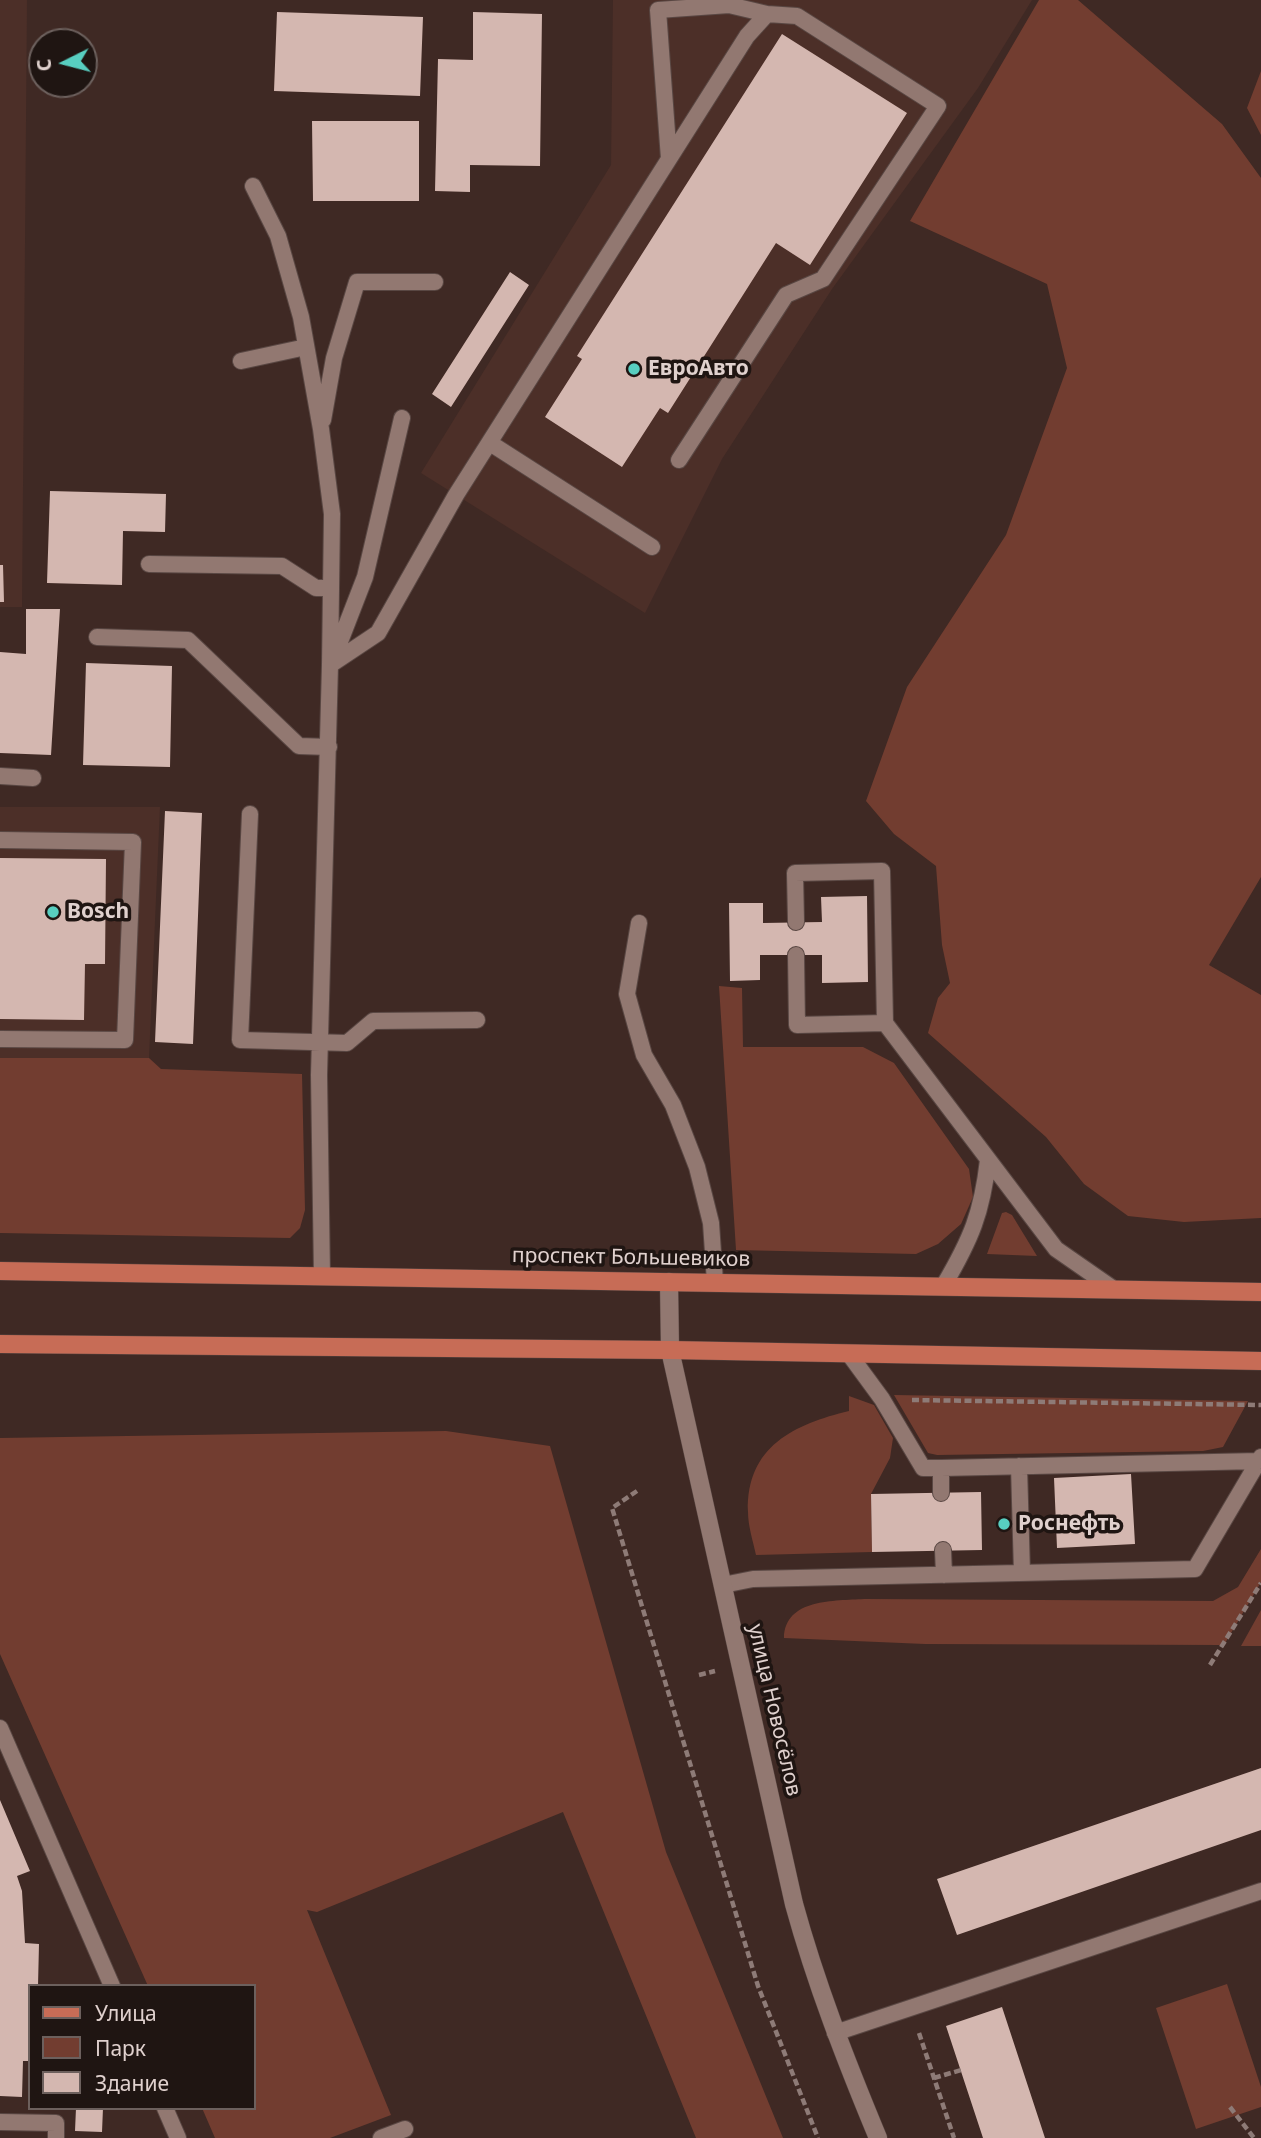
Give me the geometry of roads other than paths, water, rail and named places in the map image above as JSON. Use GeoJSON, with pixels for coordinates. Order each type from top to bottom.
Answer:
{"type":"FeatureCollection","features":[{"type":"Feature","properties":{"kind":"main road","name":"проспект Большевиков"},"geometry":{"type":"LineString","coordinates":[[0,1272],[1261,1292]]}},
{"type":"Feature","properties":{"kind":"main road"},"geometry":{"type":"LineString","coordinates":[[0,1343],[670,1350],[1261,1361]]}},
{"type":"Feature","properties":{"kind":"street","name":"улица Новосёлов"},"geometry":{"type":"LineString","coordinates":[[669,1282],[670,1350],[794,1903],[835,2033],[878,2138]]}},
{"type":"Feature","properties":{"kind":"lane"},"geometry":{"type":"LineString","coordinates":[[669,159],[658,9],[729,5],[767,15],[797,16],[939,106],[822,279],[786,295],[679,460]]}},
{"type":"Feature","properties":{"kind":"lane"},"geometry":{"type":"LineString","coordinates":[[330,665],[377,633],[490,443],[669,159],[747,36],[767,15]]}},
{"type":"Feature","properties":{"kind":"lane"},"geometry":{"type":"LineString","coordinates":[[253,186],[278,236],[301,317],[321,429],[332,514],[329,747],[320,1043],[322,1276]]}},
{"type":"Feature","properties":{"kind":"lane"},"geometry":{"type":"LineString","coordinates":[[321,429],[334,358],[357,282],[435,282]]}},
{"type":"Feature","properties":{"kind":"lane"},"geometry":{"type":"LineString","coordinates":[[241,360],[306,347]]}},
{"type":"Feature","properties":{"kind":"lane"},"geometry":{"type":"LineString","coordinates":[[330,665],[365,577],[402,418]]}},
{"type":"Feature","properties":{"kind":"lane"},"geometry":{"type":"LineString","coordinates":[[490,443],[652,547]]}},
{"type":"Feature","properties":{"kind":"lane"},"geometry":{"type":"LineString","coordinates":[[149,564],[282,566],[316,588],[331,589]]}},
{"type":"Feature","properties":{"kind":"lane"},"geometry":{"type":"LineString","coordinates":[[97,637],[188,640],[299,746],[329,747]]}},
{"type":"Feature","properties":{"kind":"lane"},"geometry":{"type":"LineString","coordinates":[[0,776],[33,778]]}},
{"type":"Feature","properties":{"kind":"lane"},"geometry":{"type":"LineString","coordinates":[[250,814],[240,1040],[347,1043],[373,1021],[477,1020]]}},
{"type":"Feature","properties":{"kind":"lane"},"geometry":{"type":"LineString","coordinates":[[0,840],[133,842],[125,1040],[0,1039]]}},
{"type":"Feature","properties":{"kind":"lane"},"geometry":{"type":"LineString","coordinates":[[796,922],[795,873],[882,872],[885,1023],[1056,1249],[1115,1290]]}},
{"type":"Feature","properties":{"kind":"lane"},"geometry":{"type":"LineString","coordinates":[[639,923],[627,995],[644,1055],[673,1105],[697,1167],[711,1223],[715,1282]]}},
{"type":"Feature","properties":{"kind":"lane"},"geometry":{"type":"LineString","coordinates":[[796,955],[797,1025],[885,1023]]}},
{"type":"Feature","properties":{"kind":"lane"},"geometry":{"type":"LineString","coordinates":[[944,1285],[965,1249],[984,1202],[988,1160]]}},
{"type":"Feature","properties":{"kind":"lane"},"geometry":{"type":"LineString","coordinates":[[849,1354],[882,1399],[923,1468],[1260,1459]]}},
{"type":"Feature","properties":{"kind":"lane"},"geometry":{"type":"LineString","coordinates":[[723,1585],[753,1579],[1195,1569],[1260,1459]]}},
{"type":"Feature","properties":{"kind":"lane"},"geometry":{"type":"LineString","coordinates":[[1019,1466],[1022,1573]]}},
{"type":"Feature","properties":{"kind":"lane"},"geometry":{"type":"LineString","coordinates":[[941,1468],[942,1493]]}},
{"type":"Feature","properties":{"kind":"lane"},"geometry":{"type":"LineString","coordinates":[[943,1550],[944,1575]]}},
{"type":"Feature","properties":{"kind":"lane"},"geometry":{"type":"LineString","coordinates":[[0,1728],[111,1984]]}},
{"type":"Feature","properties":{"kind":"lane"},"geometry":{"type":"LineString","coordinates":[[835,2033],[1261,1891]]}},
{"type":"Feature","properties":{"kind":"lane"},"geometry":{"type":"LineString","coordinates":[[166,2110],[178,2138]]}},
{"type":"Feature","properties":{"kind":"lane"},"geometry":{"type":"LineString","coordinates":[[0,2122],[56,2123],[55,2138]]}},
{"type":"Feature","properties":{"kind":"lane"},"geometry":{"type":"LineString","coordinates":[[382,2138],[405,2129]]}},
{"type":"Feature","properties":{"kind":"place","name":"ЕвроАвто"},"geometry":{"type":"Point","coordinates":[634,369]}},
{"type":"Feature","properties":{"kind":"place","name":"Bosch"},"geometry":{"type":"Point","coordinates":[53,912]}},
{"type":"Feature","properties":{"kind":"place","name":"Роснефть"},"geometry":{"type":"Point","coordinates":[1004,1524]}}]}
